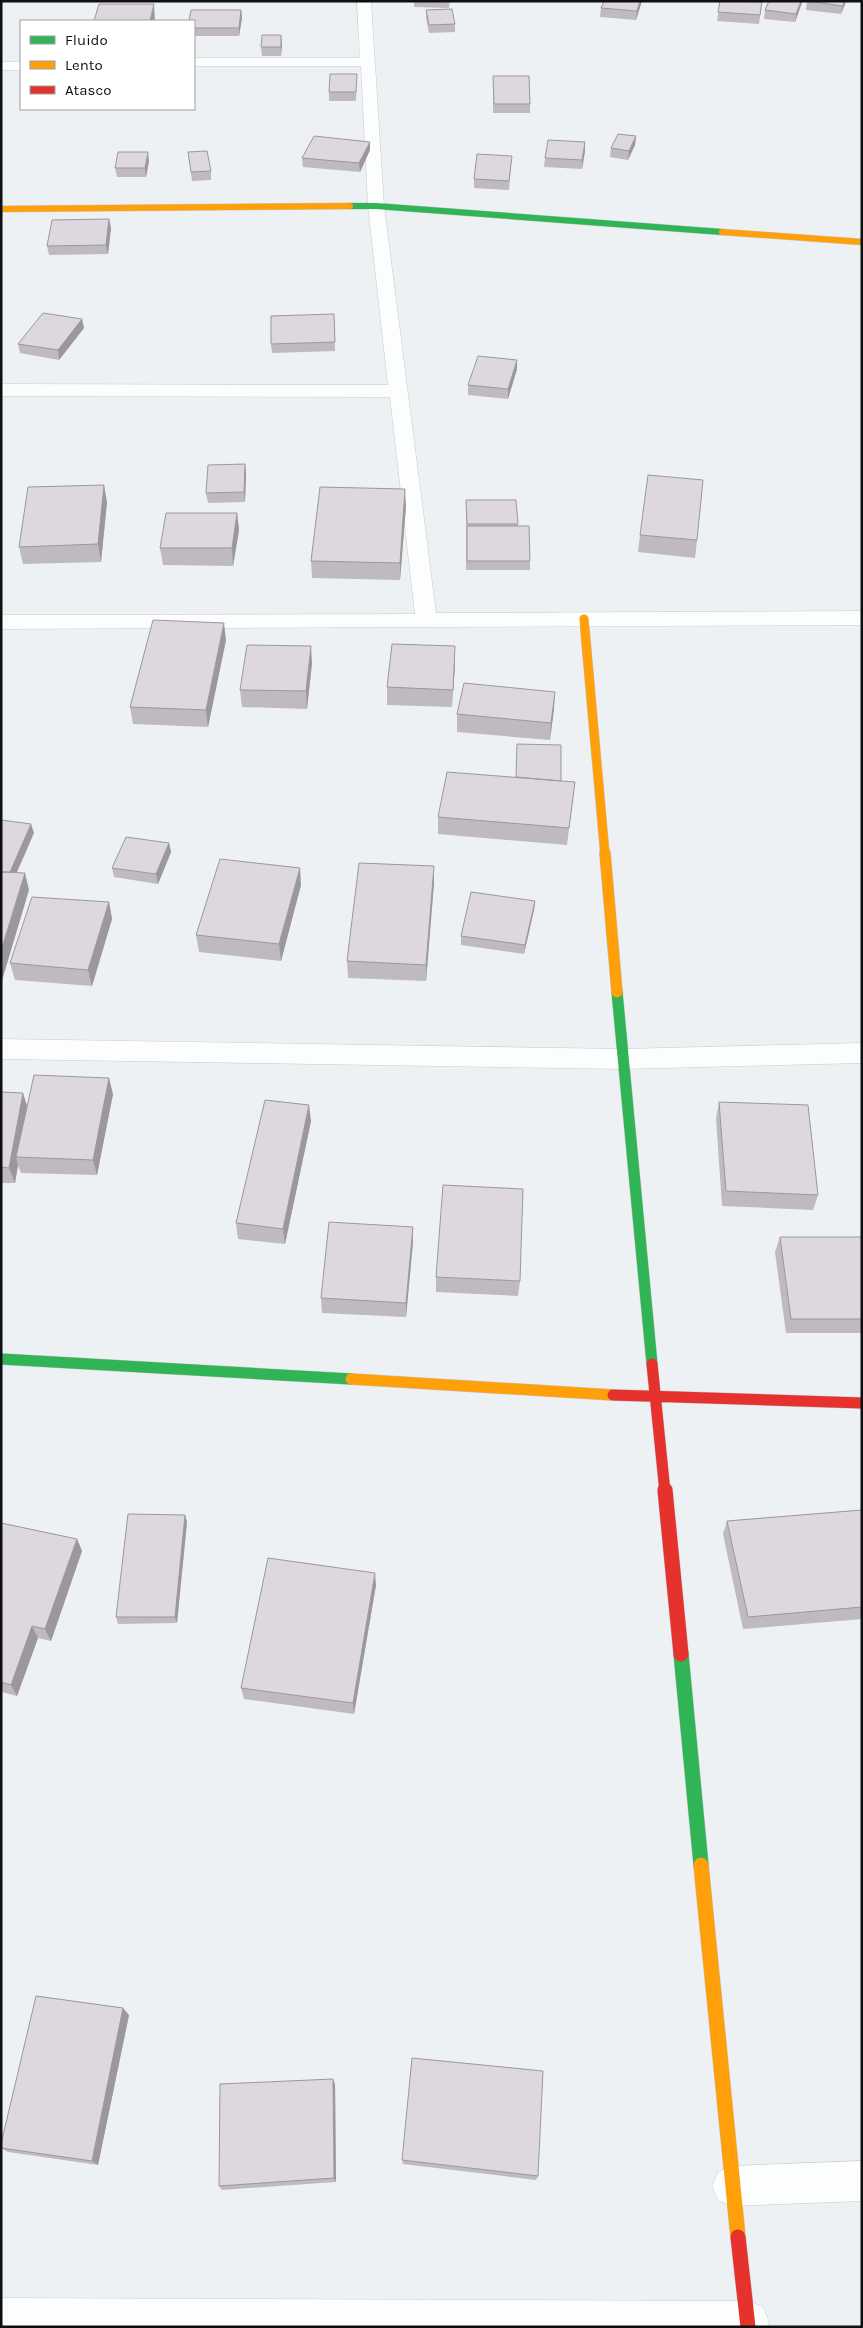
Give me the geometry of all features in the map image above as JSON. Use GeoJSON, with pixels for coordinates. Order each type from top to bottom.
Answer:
{"type":"FeatureCollection","features":[{"type":"Feature","properties":{"kind":"street"},"geometry":{"type":"LineString","coordinates":[[364,1],[376,206],[426,620]]}},
{"type":"Feature","properties":{"kind":"street"},"geometry":{"type":"LineString","coordinates":[[195,62],[368,62]]}},
{"type":"Feature","properties":{"kind":"street"},"geometry":{"type":"LineString","coordinates":[[1,66],[20,66]]}},
{"type":"Feature","properties":{"kind":"street"},"geometry":{"type":"LineString","coordinates":[[1,209],[376,206],[862,242]]}},
{"type":"Feature","properties":{"kind":"street"},"geometry":{"type":"LineString","coordinates":[[1,390],[398,391]]}},
{"type":"Feature","properties":{"kind":"street"},"geometry":{"type":"LineString","coordinates":[[1,622],[862,618]]}},
{"type":"Feature","properties":{"kind":"street"},"geometry":{"type":"LineString","coordinates":[[1,2319],[748,2324],[732,2186],[623,1059],[584,620]]}},
{"type":"Feature","properties":{"kind":"street"},"geometry":{"type":"LineString","coordinates":[[1,1049],[623,1059],[862,1052]]}},
{"type":"Feature","properties":{"kind":"street"},"geometry":{"type":"LineString","coordinates":[[1,1359],[656,1397],[862,1402]]}},
{"type":"Feature","properties":{"kind":"street"},"geometry":{"type":"LineString","coordinates":[[732,2186],[862,2181]]}},
{"type":"Feature","properties":{"kind":"building"},"geometry":{"type":"Polygon","coordinates":[[[604,1],[640,1],[637,11],[601,8],[604,1]]]}},
{"type":"Feature","properties":{"kind":"building"},"geometry":{"type":"Polygon","coordinates":[[[720,1],[762,2],[760,15],[718,12],[720,1]]]}},
{"type":"Feature","properties":{"kind":"building"},"geometry":{"type":"Polygon","coordinates":[[[769,1],[801,1],[796,14],[765,10],[769,1]]]}},
{"type":"Feature","properties":{"kind":"building"},"geometry":{"type":"Polygon","coordinates":[[[807,1],[844,1],[843,6],[807,1]]]}},
{"type":"Feature","properties":{"kind":"building"},"geometry":{"type":"Polygon","coordinates":[[[99,4],[154,4],[150,20],[94,20],[99,4]]]}},
{"type":"Feature","properties":{"kind":"building"},"geometry":{"type":"Polygon","coordinates":[[[452,9],[455,24],[429,25],[426,10],[452,9]]]}},
{"type":"Feature","properties":{"kind":"building"},"geometry":{"type":"Polygon","coordinates":[[[191,10],[241,10],[239,28],[195,28],[195,20],[189,20],[191,10]]]}},
{"type":"Feature","properties":{"kind":"building"},"geometry":{"type":"Polygon","coordinates":[[[262,35],[281,35],[281,47],[261,47],[262,35]]]}},
{"type":"Feature","properties":{"kind":"building"},"geometry":{"type":"Polygon","coordinates":[[[330,74],[357,74],[356,92],[329,92],[330,74]]]}},
{"type":"Feature","properties":{"kind":"building"},"geometry":{"type":"Polygon","coordinates":[[[493,76],[529,76],[530,104],[494,104],[493,76]]]}},
{"type":"Feature","properties":{"kind":"building"},"geometry":{"type":"Polygon","coordinates":[[[618,134],[636,136],[629,151],[611,148],[618,134]]]}},
{"type":"Feature","properties":{"kind":"building"},"geometry":{"type":"Polygon","coordinates":[[[314,136],[370,142],[359,163],[302,158],[314,136]]]}},
{"type":"Feature","properties":{"kind":"building"},"geometry":{"type":"Polygon","coordinates":[[[548,140],[585,142],[582,160],[545,158],[548,140]]]}},
{"type":"Feature","properties":{"kind":"building"},"geometry":{"type":"Polygon","coordinates":[[[207,151],[211,171],[191,172],[188,152],[207,151]]]}},
{"type":"Feature","properties":{"kind":"building"},"geometry":{"type":"Polygon","coordinates":[[[118,152],[148,152],[145,168],[115,168],[118,152]]]}},
{"type":"Feature","properties":{"kind":"building"},"geometry":{"type":"Polygon","coordinates":[[[477,154],[512,156],[509,181],[474,179],[477,154]]]}},
{"type":"Feature","properties":{"kind":"building"},"geometry":{"type":"Polygon","coordinates":[[[109,219],[106,245],[47,246],[52,220],[109,219]]]}},
{"type":"Feature","properties":{"kind":"building"},"geometry":{"type":"Polygon","coordinates":[[[43,313],[82,319],[58,350],[18,344],[43,313]]]}},
{"type":"Feature","properties":{"kind":"building"},"geometry":{"type":"Polygon","coordinates":[[[334,314],[335,342],[271,344],[271,316],[334,314]]]}},
{"type":"Feature","properties":{"kind":"building"},"geometry":{"type":"Polygon","coordinates":[[[478,356],[517,360],[508,389],[468,385],[478,356]]]}},
{"type":"Feature","properties":{"kind":"building"},"geometry":{"type":"Polygon","coordinates":[[[245,464],[244,492],[206,493],[208,465],[245,464]]]}},
{"type":"Feature","properties":{"kind":"building"},"geometry":{"type":"Polygon","coordinates":[[[648,475],[703,480],[697,540],[640,535],[648,475]]]}},
{"type":"Feature","properties":{"kind":"building"},"geometry":{"type":"Polygon","coordinates":[[[104,485],[98,544],[19,547],[28,487],[104,485]]]}},
{"type":"Feature","properties":{"kind":"building"},"geometry":{"type":"Polygon","coordinates":[[[320,487],[405,489],[400,563],[311,561],[320,487]]]}},
{"type":"Feature","properties":{"kind":"building"},"geometry":{"type":"Polygon","coordinates":[[[466,500],[516,500],[518,524],[467,524],[466,500]]]}},
{"type":"Feature","properties":{"kind":"building"},"geometry":{"type":"Polygon","coordinates":[[[166,513],[237,513],[232,548],[160,548],[166,513]]]}},
{"type":"Feature","properties":{"kind":"building"},"geometry":{"type":"Polygon","coordinates":[[[467,526],[529,526],[530,561],[467,561],[467,526]]]}},
{"type":"Feature","properties":{"kind":"building"},"geometry":{"type":"Polygon","coordinates":[[[153,620],[224,623],[206,710],[130,707],[153,620]]]}},
{"type":"Feature","properties":{"kind":"building"},"geometry":{"type":"Polygon","coordinates":[[[392,644],[455,646],[453,690],[387,687],[392,644]]]}},
{"type":"Feature","properties":{"kind":"building"},"geometry":{"type":"Polygon","coordinates":[[[247,645],[311,646],[306,691],[240,690],[247,645]]]}},
{"type":"Feature","properties":{"kind":"building"},"geometry":{"type":"Polygon","coordinates":[[[464,683],[555,692],[551,723],[457,714],[464,683]]]}},
{"type":"Feature","properties":{"kind":"building"},"geometry":{"type":"Polygon","coordinates":[[[517,744],[561,745],[561,781],[516,777],[517,744]]]}},
{"type":"Feature","properties":{"kind":"building"},"geometry":{"type":"Polygon","coordinates":[[[447,772],[575,782],[569,828],[438,817],[447,772]]]}},
{"type":"Feature","properties":{"kind":"building"},"geometry":{"type":"Polygon","coordinates":[[[1,820],[31,824],[10,872],[1,872],[1,820]]]}},
{"type":"Feature","properties":{"kind":"building"},"geometry":{"type":"Polygon","coordinates":[[[126,837],[169,843],[156,874],[112,868],[126,837]]]}},
{"type":"Feature","properties":{"kind":"building"},"geometry":{"type":"Polygon","coordinates":[[[220,859],[300,868],[279,944],[196,935],[220,859]]]}},
{"type":"Feature","properties":{"kind":"building"},"geometry":{"type":"Polygon","coordinates":[[[359,863],[434,866],[426,965],[347,961],[359,863]]]}},
{"type":"Feature","properties":{"kind":"building"},"geometry":{"type":"Polygon","coordinates":[[[1,872],[25,873],[1,951],[1,872]]]}},
{"type":"Feature","properties":{"kind":"building"},"geometry":{"type":"Polygon","coordinates":[[[471,892],[535,901],[525,945],[461,936],[471,892]]]}},
{"type":"Feature","properties":{"kind":"building"},"geometry":{"type":"Polygon","coordinates":[[[32,897],[109,902],[88,970],[10,963],[32,897]]]}},
{"type":"Feature","properties":{"kind":"building"},"geometry":{"type":"Polygon","coordinates":[[[34,1075],[109,1078],[93,1160],[16,1157],[34,1075]]]}},
{"type":"Feature","properties":{"kind":"building"},"geometry":{"type":"Polygon","coordinates":[[[1,1092],[23,1093],[9,1168],[1,1167],[1,1092]]]}},
{"type":"Feature","properties":{"kind":"building"},"geometry":{"type":"Polygon","coordinates":[[[265,1100],[309,1105],[283,1229],[236,1223],[265,1100]]]}},
{"type":"Feature","properties":{"kind":"building"},"geometry":{"type":"Polygon","coordinates":[[[719,1102],[808,1105],[818,1195],[726,1191],[719,1102]]]}},
{"type":"Feature","properties":{"kind":"building"},"geometry":{"type":"Polygon","coordinates":[[[443,1185],[523,1189],[520,1281],[436,1277],[443,1185]]]}},
{"type":"Feature","properties":{"kind":"building"},"geometry":{"type":"Polygon","coordinates":[[[329,1222],[413,1227],[406,1303],[321,1298],[329,1222]]]}},
{"type":"Feature","properties":{"kind":"building"},"geometry":{"type":"Polygon","coordinates":[[[780,1237],[862,1237],[862,1319],[791,1319],[780,1237]]]}},
{"type":"Feature","properties":{"kind":"building"},"geometry":{"type":"Polygon","coordinates":[[[862,1510],[862,1607],[748,1617],[727,1521],[862,1510]]]}},
{"type":"Feature","properties":{"kind":"building"},"geometry":{"type":"Polygon","coordinates":[[[128,1514],[185,1515],[175,1617],[116,1617],[128,1514]]]}},
{"type":"Feature","properties":{"kind":"building"},"geometry":{"type":"Polygon","coordinates":[[[1,1523],[77,1539],[45,1629],[32,1626],[11,1685],[1,1682],[1,1523]]]}},
{"type":"Feature","properties":{"kind":"building"},"geometry":{"type":"Polygon","coordinates":[[[268,1558],[375,1573],[353,1703],[241,1688],[268,1558]]]}},
{"type":"Feature","properties":{"kind":"building"},"geometry":{"type":"Polygon","coordinates":[[[36,1996],[123,2008],[92,2161],[1,2148],[36,1996]]]}},
{"type":"Feature","properties":{"kind":"building"},"geometry":{"type":"Polygon","coordinates":[[[412,2058],[543,2071],[538,2176],[402,2160],[412,2058]]]}},
{"type":"Feature","properties":{"kind":"building"},"geometry":{"type":"Polygon","coordinates":[[[333,2079],[334,2178],[219,2186],[220,2084],[333,2079]]]}},
{"type":"Feature","properties":{"kind":"traffic: fast"},"geometry":{"type":"LineString","coordinates":[[350,206],[376,206],[722,232]]}},
{"type":"Feature","properties":{"kind":"traffic: fast"},"geometry":{"type":"LineString","coordinates":[[617,992],[652,1364]]}},
{"type":"Feature","properties":{"kind":"traffic: fast"},"geometry":{"type":"LineString","coordinates":[[1,1359],[351,1379]]}},
{"type":"Feature","properties":{"kind":"traffic: fast"},"geometry":{"type":"LineString","coordinates":[[681,1654],[701,1865]]}},
{"type":"Feature","properties":{"kind":"traffic: slow"},"geometry":{"type":"LineString","coordinates":[[1,209],[350,206]]}},
{"type":"Feature","properties":{"kind":"traffic: slow"},"geometry":{"type":"LineString","coordinates":[[722,232],[862,242]]}},
{"type":"Feature","properties":{"kind":"traffic: slow"},"geometry":{"type":"LineString","coordinates":[[584,619],[617,992]]}},
{"type":"Feature","properties":{"kind":"traffic: slow"},"geometry":{"type":"LineString","coordinates":[[351,1379],[613,1395]]}},
{"type":"Feature","properties":{"kind":"traffic: slow"},"geometry":{"type":"LineString","coordinates":[[701,1865],[738,2237]]}},
{"type":"Feature","properties":{"kind":"traffic: jam"},"geometry":{"type":"LineString","coordinates":[[652,1364],[681,1654]]}},
{"type":"Feature","properties":{"kind":"traffic: jam"},"geometry":{"type":"LineString","coordinates":[[613,1395],[862,1403]]}},
{"type":"Feature","properties":{"kind":"traffic: jam"},"geometry":{"type":"LineString","coordinates":[[738,2237],[748,2327]]}}]}
